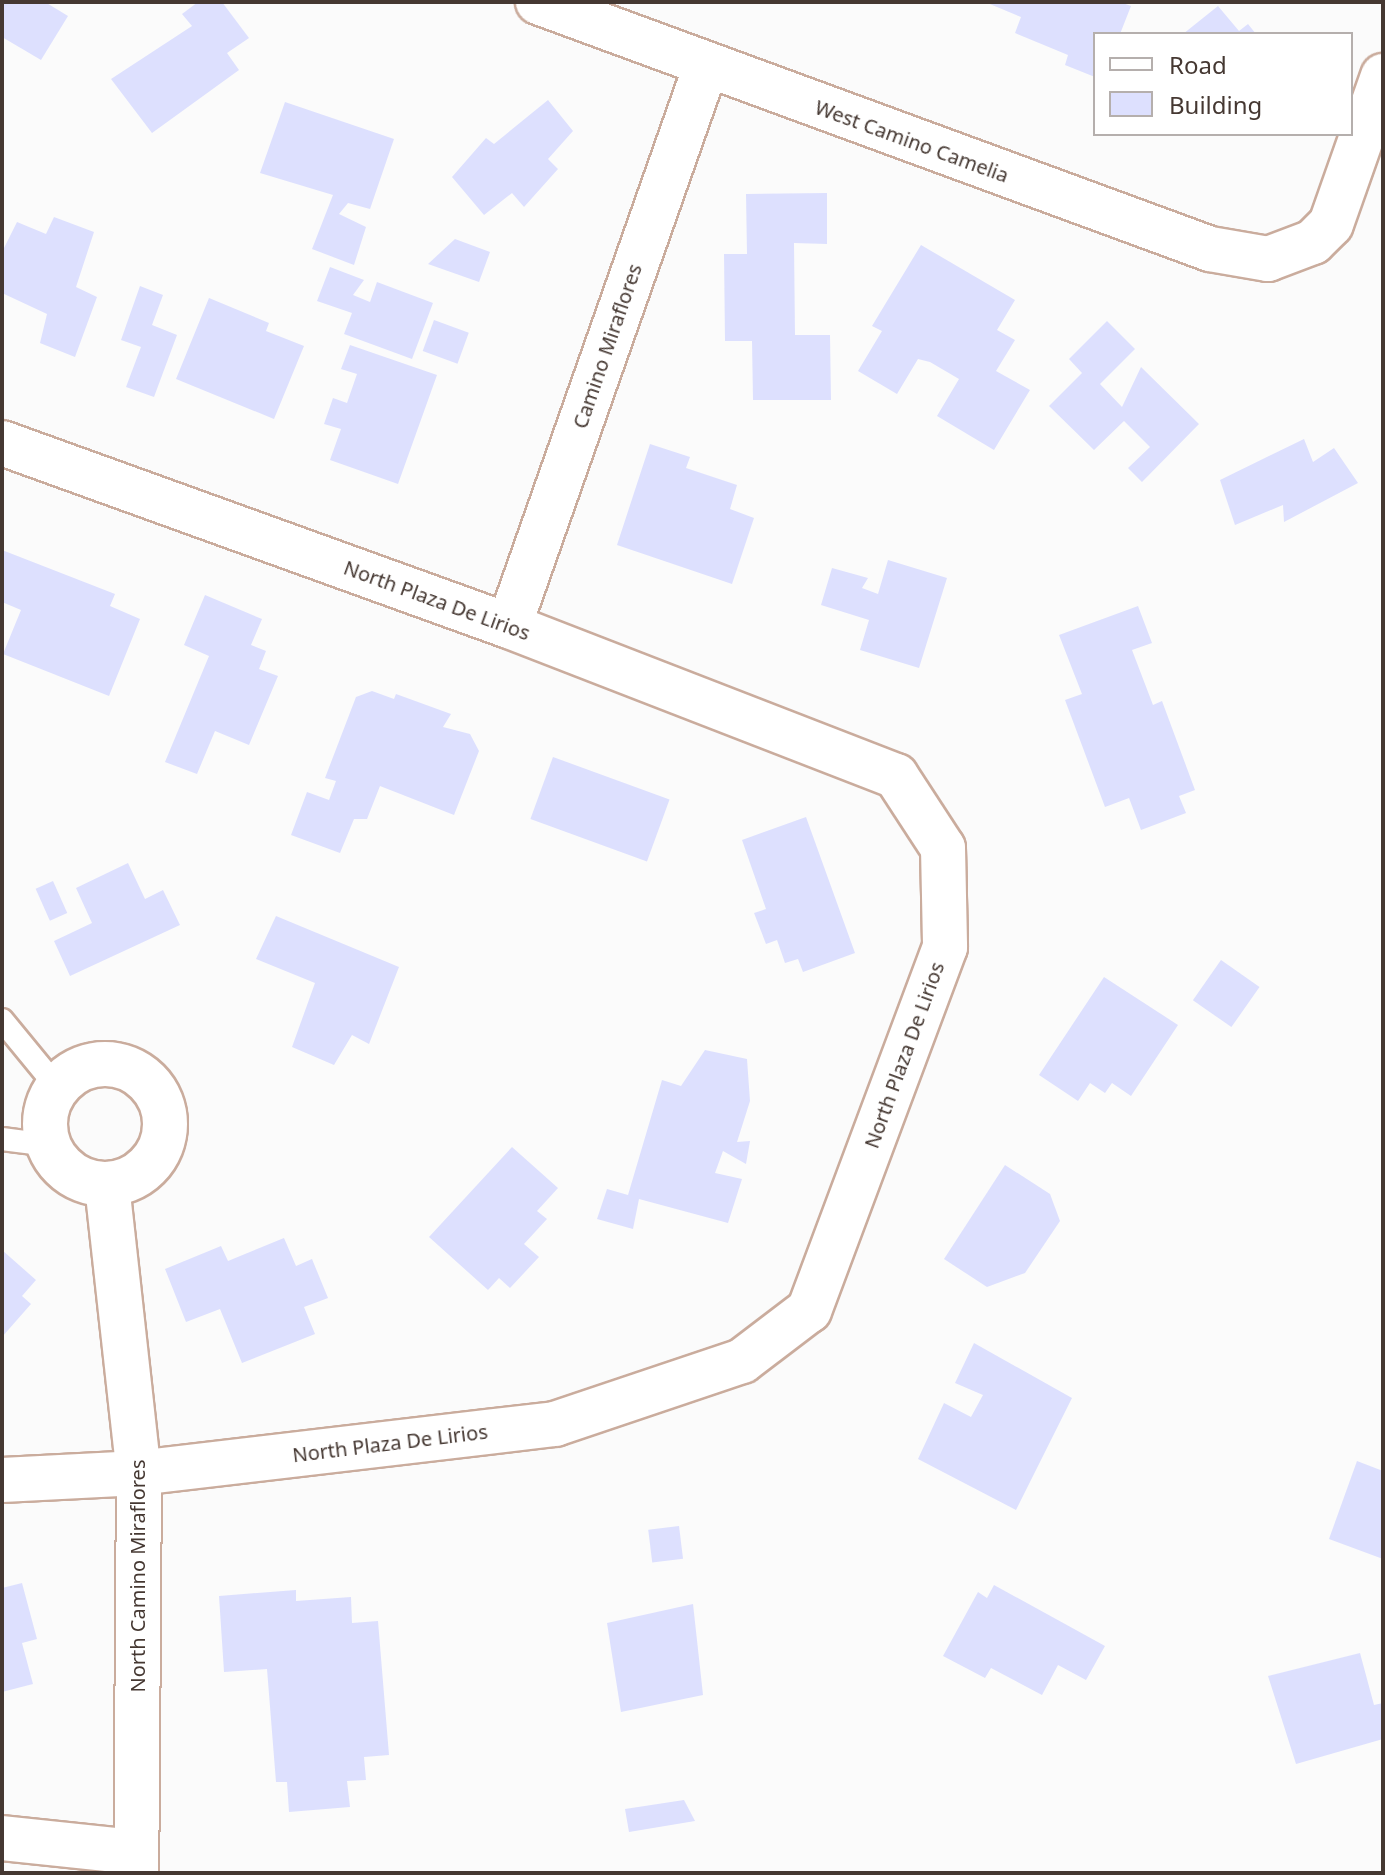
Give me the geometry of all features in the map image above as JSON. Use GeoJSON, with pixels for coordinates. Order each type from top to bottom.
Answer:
{"type":"FeatureCollection","features":[{"type":"Feature","properties":{"kind":"street","name":"West Camino Camelia"},"geometry":{"type":"LineString","coordinates":[[538,2],[1210,249],[1268,259],[1299,260],[1331,224],[1383,76]]}},
{"type":"Feature","properties":{"kind":"street","name":"Camino Miraflores"},"geometry":{"type":"LineString","coordinates":[[509,626],[706,66]]}},
{"type":"Feature","properties":{"kind":"street","name":"North Plaza De Lirios"},"geometry":{"type":"LineString","coordinates":[[2,443],[509,626],[896,776],[943,848],[945,947],[809,1310],[742,1361],[555,1424],[139,1473],[2,1480]]}},
{"type":"Feature","properties":{"kind":"street"},"geometry":{"type":"LineString","coordinates":[[111,1064],[147,1080],[159,1097],[165,1136],[157,1155],[136,1176],[107,1185],[71,1174],[48,1145],[47,1105],[57,1087],[90,1065],[111,1064]]}},
{"type":"Feature","properties":{"kind":"street","name":"North Camino Miraflores"},"geometry":{"type":"LineString","coordinates":[[107,1185],[139,1473],[136,1863]]}},
{"type":"Feature","properties":{"kind":"street"},"geometry":{"type":"LineString","coordinates":[[2,1838],[136,1863]]}},
{"type":"Feature","properties":{"kind":"lane"},"geometry":{"type":"LineString","coordinates":[[2,1020],[57,1087]]}},
{"type":"Feature","properties":{"kind":"lane"},"geometry":{"type":"LineString","coordinates":[[2,1139],[48,1145]]}},
{"type":"Feature","properties":{"kind":"building"},"geometry":{"type":"Polygon","coordinates":[[[2,2],[45,2],[68,16],[41,60],[2,37],[2,2]]]}},
{"type":"Feature","properties":{"kind":"building"},"geometry":{"type":"Polygon","coordinates":[[[198,2],[222,2],[249,38],[227,53],[239,70],[152,133],[111,79],[192,26],[182,14],[198,2]]]}},
{"type":"Feature","properties":{"kind":"building"},"geometry":{"type":"Polygon","coordinates":[[[985,2],[1120,2],[1131,6],[1121,32],[1093,32],[1093,76],[1065,65],[1068,55],[1015,33],[1021,17],[985,2]]]}},
{"type":"Feature","properties":{"kind":"building"},"geometry":{"type":"Polygon","coordinates":[[[1218,6],[1239,31],[1248,24],[1254,32],[1186,32],[1218,6]]]}},
{"type":"Feature","properties":{"kind":"building"},"geometry":{"type":"Polygon","coordinates":[[[548,100],[573,131],[548,159],[558,169],[524,207],[512,193],[484,215],[452,177],[486,138],[494,144],[548,100]]]}},
{"type":"Feature","properties":{"kind":"building"},"geometry":{"type":"Polygon","coordinates":[[[285,102],[394,139],[370,209],[348,203],[339,214],[366,227],[354,265],[312,249],[333,195],[260,173],[285,102]]]}},
{"type":"Feature","properties":{"kind":"building"},"geometry":{"type":"Polygon","coordinates":[[[827,193],[827,244],[794,243],[795,335],[830,335],[831,400],[753,400],[752,341],[725,341],[724,254],[747,254],[746,194],[827,193]]]}},
{"type":"Feature","properties":{"kind":"building"},"geometry":{"type":"Polygon","coordinates":[[[54,217],[94,232],[76,287],[97,297],[75,357],[40,343],[47,314],[2,293],[2,252],[17,222],[46,234],[54,217]]]}},
{"type":"Feature","properties":{"kind":"building"},"geometry":{"type":"Polygon","coordinates":[[[455,239],[490,252],[479,282],[428,264],[455,239]]]}},
{"type":"Feature","properties":{"kind":"building"},"geometry":{"type":"Polygon","coordinates":[[[921,245],[1015,300],[997,330],[1015,340],[996,371],[1030,390],[994,450],[937,416],[959,379],[930,362],[918,359],[897,394],[858,371],[882,331],[872,326],[921,245]]]}},
{"type":"Feature","properties":{"kind":"building"},"geometry":{"type":"Polygon","coordinates":[[[330,267],[364,280],[353,295],[370,302],[377,282],[433,303],[412,359],[344,334],[352,313],[317,301],[330,267]]]}},
{"type":"Feature","properties":{"kind":"building"},"geometry":{"type":"Polygon","coordinates":[[[140,286],[163,295],[152,325],[177,335],[154,397],[126,387],[141,347],[121,340],[140,286]]]}},
{"type":"Feature","properties":{"kind":"building"},"geometry":{"type":"Polygon","coordinates":[[[209,298],[269,323],[266,331],[304,346],[274,419],[176,379],[209,298]]]}},
{"type":"Feature","properties":{"kind":"building"},"geometry":{"type":"Polygon","coordinates":[[[434,320],[469,333],[457,364],[423,351],[434,320]]]}},
{"type":"Feature","properties":{"kind":"building"},"geometry":{"type":"Polygon","coordinates":[[[1107,321],[1135,349],[1100,384],[1122,407],[1141,367],[1199,424],[1142,482],[1128,468],[1150,447],[1124,421],[1094,450],[1049,406],[1082,373],[1069,359],[1107,321]]]}},
{"type":"Feature","properties":{"kind":"building"},"geometry":{"type":"Polygon","coordinates":[[[350,345],[437,375],[398,484],[330,460],[341,429],[324,424],[333,398],[347,403],[357,374],[341,369],[350,345]]]}},
{"type":"Feature","properties":{"kind":"building"},"geometry":{"type":"Polygon","coordinates":[[[1304,439],[1313,462],[1334,448],[1358,483],[1284,522],[1283,505],[1235,525],[1220,480],[1304,439]]]}},
{"type":"Feature","properties":{"kind":"building"},"geometry":{"type":"Polygon","coordinates":[[[650,444],[690,457],[686,468],[737,485],[730,509],[754,518],[732,584],[617,545],[650,444]]]}},
{"type":"Feature","properties":{"kind":"building"},"geometry":{"type":"Polygon","coordinates":[[[2,550],[115,594],[110,606],[140,619],[109,696],[3,654],[21,610],[2,602],[2,550]]]}},
{"type":"Feature","properties":{"kind":"building"},"geometry":{"type":"Polygon","coordinates":[[[888,560],[947,578],[919,668],[860,650],[869,620],[821,605],[832,568],[868,578],[862,588],[878,594],[888,560]]]}},
{"type":"Feature","properties":{"kind":"building"},"geometry":{"type":"Polygon","coordinates":[[[205,595],[262,619],[251,645],[266,651],[259,669],[278,676],[249,745],[215,731],[197,774],[165,762],[209,656],[184,645],[205,595]]]}},
{"type":"Feature","properties":{"kind":"building"},"geometry":{"type":"Polygon","coordinates":[[[1138,606],[1152,643],[1132,650],[1153,705],[1162,701],[1195,790],[1179,796],[1186,813],[1141,830],[1129,798],[1105,807],[1065,700],[1082,694],[1059,635],[1138,606]]]}},
{"type":"Feature","properties":{"kind":"building"},"geometry":{"type":"Polygon","coordinates":[[[372,691],[394,699],[396,694],[451,714],[443,727],[470,734],[479,751],[454,815],[380,786],[367,819],[354,819],[340,853],[291,835],[307,792],[329,800],[336,781],[325,778],[356,697],[372,691]]]}},
{"type":"Feature","properties":{"kind":"building"},"geometry":{"type":"Polygon","coordinates":[[[553,757],[670,799],[647,861],[530,819],[553,757]]]}},
{"type":"Feature","properties":{"kind":"building"},"geometry":{"type":"Polygon","coordinates":[[[806,817],[855,953],[803,972],[798,959],[785,963],[777,940],[766,944],[754,913],[766,909],[742,840],[806,817]]]}},
{"type":"Feature","properties":{"kind":"building"},"geometry":{"type":"Polygon","coordinates":[[[128,863],[145,899],[163,890],[180,925],[70,976],[54,941],[92,923],[76,888],[128,863]]]}},
{"type":"Feature","properties":{"kind":"building"},"geometry":{"type":"Polygon","coordinates":[[[53,881],[67,913],[50,921],[36,889],[53,881]]]}},
{"type":"Feature","properties":{"kind":"building"},"geometry":{"type":"Polygon","coordinates":[[[276,916],[399,967],[369,1044],[352,1035],[334,1065],[292,1047],[315,983],[256,959],[276,916]]]}},
{"type":"Feature","properties":{"kind":"building"},"geometry":{"type":"Polygon","coordinates":[[[1221,960],[1260,987],[1231,1027],[1193,1000],[1221,960]]]}},
{"type":"Feature","properties":{"kind":"building"},"geometry":{"type":"Polygon","coordinates":[[[1104,977],[1178,1025],[1131,1096],[1112,1083],[1105,1093],[1090,1083],[1078,1101],[1039,1075],[1104,977]]]}},
{"type":"Feature","properties":{"kind":"building"},"geometry":{"type":"Polygon","coordinates":[[[705,1050],[747,1059],[750,1101],[737,1142],[750,1141],[746,1164],[723,1151],[715,1173],[742,1179],[728,1223],[639,1199],[633,1229],[597,1219],[607,1189],[628,1195],[662,1080],[681,1086],[705,1050]]]}},
{"type":"Feature","properties":{"kind":"building"},"geometry":{"type":"Polygon","coordinates":[[[512,1147],[558,1188],[537,1211],[547,1219],[524,1244],[539,1257],[510,1288],[499,1278],[488,1290],[429,1237],[512,1147]]]}},
{"type":"Feature","properties":{"kind":"building"},"geometry":{"type":"Polygon","coordinates":[[[1005,1165],[1050,1194],[1060,1221],[1025,1273],[987,1287],[944,1259],[1005,1165]]]}},
{"type":"Feature","properties":{"kind":"building"},"geometry":{"type":"Polygon","coordinates":[[[284,1238],[296,1266],[312,1259],[328,1298],[304,1307],[315,1334],[242,1363],[220,1309],[186,1322],[165,1269],[221,1246],[228,1261],[284,1238]]]}},
{"type":"Feature","properties":{"kind":"building"},"geometry":{"type":"Polygon","coordinates":[[[2,1250],[36,1280],[22,1296],[31,1304],[2,1337],[2,1250]]]}},
{"type":"Feature","properties":{"kind":"building"},"geometry":{"type":"Polygon","coordinates":[[[974,1343],[1072,1398],[1016,1510],[918,1459],[944,1403],[971,1417],[983,1395],[955,1383],[974,1343]]]}},
{"type":"Feature","properties":{"kind":"building"},"geometry":{"type":"Polygon","coordinates":[[[1357,1461],[1383,1471],[1383,1559],[1329,1539],[1357,1461]]]}},
{"type":"Feature","properties":{"kind":"building"},"geometry":{"type":"Polygon","coordinates":[[[679,1526],[683,1559],[652,1563],[648,1530],[679,1526]]]}},
{"type":"Feature","properties":{"kind":"building"},"geometry":{"type":"Polygon","coordinates":[[[22,1583],[37,1639],[22,1643],[33,1684],[2,1692],[2,1588],[22,1583]]]}},
{"type":"Feature","properties":{"kind":"building"},"geometry":{"type":"Polygon","coordinates":[[[994,1585],[1105,1646],[1086,1680],[1058,1665],[1042,1695],[991,1668],[985,1678],[943,1656],[978,1592],[987,1598],[994,1585]]]}},
{"type":"Feature","properties":{"kind":"building"},"geometry":{"type":"Polygon","coordinates":[[[296,1590],[296,1601],[351,1597],[352,1623],[378,1621],[389,1755],[364,1757],[366,1780],[347,1781],[350,1807],[289,1812],[287,1782],[276,1782],[267,1669],[224,1672],[219,1596],[296,1590]]]}},
{"type":"Feature","properties":{"kind":"building"},"geometry":{"type":"Polygon","coordinates":[[[693,1604],[703,1695],[621,1712],[607,1623],[693,1604]]]}},
{"type":"Feature","properties":{"kind":"building"},"geometry":{"type":"Polygon","coordinates":[[[1360,1653],[1374,1705],[1383,1703],[1383,1739],[1296,1764],[1268,1676],[1360,1653]]]}},
{"type":"Feature","properties":{"kind":"building"},"geometry":{"type":"Polygon","coordinates":[[[684,1800],[695,1821],[629,1832],[625,1809],[684,1800]]]}}]}
